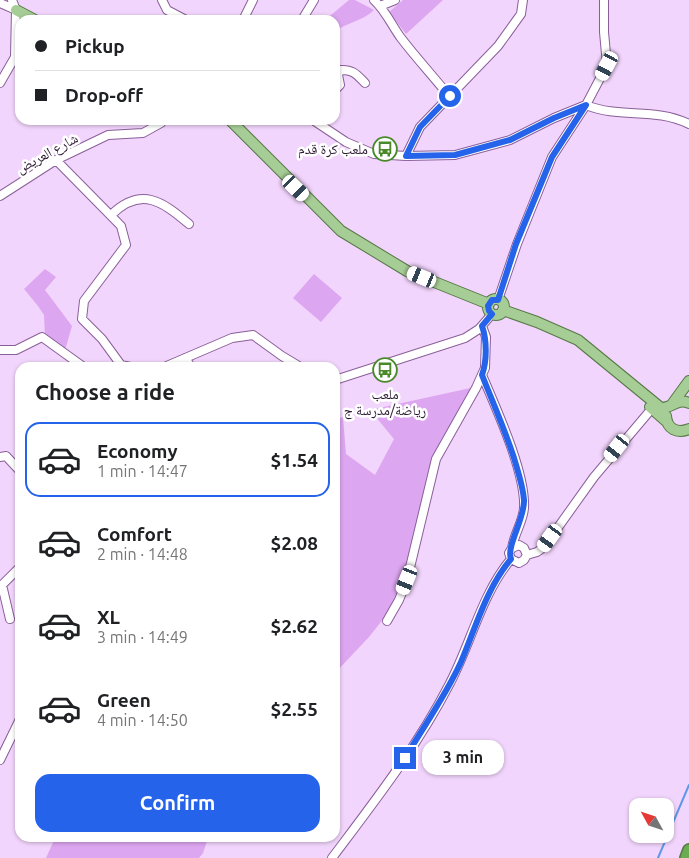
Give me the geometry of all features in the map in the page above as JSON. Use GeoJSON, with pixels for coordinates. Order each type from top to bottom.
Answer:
{"type":"FeatureCollection","features":[{"type":"Feature","properties":{"kind":"highway"},"geometry":{"type":"LineString","coordinates":[[686,858],[689,850]]}},
{"type":"Feature","properties":{"kind":"main road"},"geometry":{"type":"LineString","coordinates":[[14,5],[28,15]]}},
{"type":"Feature","properties":{"kind":"main road"},"geometry":{"type":"LineString","coordinates":[[235,125],[341,230],[407,271],[493,306],[498,315],[503,310],[578,340],[653,406],[672,429],[686,432]]}},
{"type":"Feature","properties":{"kind":"main road"},"geometry":{"type":"LineString","coordinates":[[666,421],[666,412],[689,381]]}},
{"type":"Feature","properties":{"kind":"main road"},"geometry":{"type":"LineString","coordinates":[[653,406],[661,408],[681,401],[689,403]]}},
{"type":"Feature","properties":{"kind":"street"},"geometry":{"type":"LineString","coordinates":[[162,0],[167,10],[176,15]]}},
{"type":"Feature","properties":{"kind":"street"},"geometry":{"type":"LineString","coordinates":[[246,15],[254,0]]}},
{"type":"Feature","properties":{"kind":"street"},"geometry":{"type":"LineString","coordinates":[[305,15],[314,0]]}},
{"type":"Feature","properties":{"kind":"street"},"geometry":{"type":"LineString","coordinates":[[374,0],[400,36],[450,96]]}},
{"type":"Feature","properties":{"kind":"street"},"geometry":{"type":"LineString","coordinates":[[380,6],[395,0]]}},
{"type":"Feature","properties":{"kind":"street"},"geometry":{"type":"LineString","coordinates":[[406,156],[420,127],[498,46],[520,14],[523,0]]}},
{"type":"Feature","properties":{"kind":"street"},"geometry":{"type":"LineString","coordinates":[[340,378],[465,338],[482,326],[493,306],[552,157],[586,105],[607,66],[604,0]]}},
{"type":"Feature","properties":{"kind":"street"},"geometry":{"type":"LineString","coordinates":[[0,3],[14,5],[15,18]]}},
{"type":"Feature","properties":{"kind":"street"},"geometry":{"type":"LineString","coordinates":[[0,83],[15,62]]}},
{"type":"Feature","properties":{"kind":"street"},"geometry":{"type":"LineString","coordinates":[[340,70],[348,69],[356,74],[365,84]]}},
{"type":"Feature","properties":{"kind":"street"},"geometry":{"type":"LineString","coordinates":[[320,125],[346,142],[374,154],[406,156],[455,155],[510,140],[554,118],[586,105],[606,112],[668,116],[689,124]]}},
{"type":"Feature","properties":{"kind":"street","name":"شارع العريض"},"geometry":{"type":"LineString","coordinates":[[0,196],[56,160],[108,135],[142,133],[157,125]]}},
{"type":"Feature","properties":{"kind":"street"},"geometry":{"type":"LineString","coordinates":[[56,160],[121,226],[126,245],[84,301],[82,318],[102,339],[116,362]]}},
{"type":"Feature","properties":{"kind":"street"},"geometry":{"type":"LineString","coordinates":[[111,215],[126,203],[134,200],[149,200],[160,202],[189,224]]}},
{"type":"Feature","properties":{"kind":"street"},"geometry":{"type":"LineString","coordinates":[[387,621],[399,600],[407,580],[436,459],[482,375],[486,337],[482,326]]}},
{"type":"Feature","properties":{"kind":"street"},"geometry":{"type":"LineString","coordinates":[[176,362],[232,338],[253,335],[292,362]]}},
{"type":"Feature","properties":{"kind":"street"},"geometry":{"type":"LineString","coordinates":[[0,350],[16,350],[42,337],[77,362]]}},
{"type":"Feature","properties":{"kind":"street"},"geometry":{"type":"LineString","coordinates":[[282,356],[286,362]]}},
{"type":"Feature","properties":{"kind":"street"},"geometry":{"type":"LineString","coordinates":[[185,358],[188,362]]}},
{"type":"Feature","properties":{"kind":"street"},"geometry":{"type":"LineString","coordinates":[[482,375],[502,424],[522,486],[524,509],[509,554],[511,559],[519,563],[527,555],[537,552],[544,547],[594,477],[653,406]]}},
{"type":"Feature","properties":{"kind":"street"},"geometry":{"type":"LineString","coordinates":[[340,376],[346,376]]}},
{"type":"Feature","properties":{"kind":"street"},"geometry":{"type":"LineString","coordinates":[[0,457],[6,456],[15,466]]}},
{"type":"Feature","properties":{"kind":"street"},"geometry":{"type":"LineString","coordinates":[[512,548],[516,545],[522,546],[526,550],[527,555]]}},
{"type":"Feature","properties":{"kind":"street"},"geometry":{"type":"LineString","coordinates":[[332,858],[396,772],[449,686],[489,594],[511,559]]}},
{"type":"Feature","properties":{"kind":"street"},"geometry":{"type":"LineString","coordinates":[[10,620],[2,585],[15,572]]}},
{"type":"Feature","properties":{"kind":"street"},"geometry":{"type":"LineString","coordinates":[[0,760],[15,729]]}},
{"type":"Feature","properties":{"kind":"shaded area"},"geometry":{"type":"Polygon","coordinates":[[[349,0],[355,0],[374,10],[340,28],[340,15],[331,15],[349,0]]]}},
{"type":"Feature","properties":{"kind":"shaded area"},"geometry":{"type":"Polygon","coordinates":[[[403,0],[443,0],[406,34],[389,12],[403,0]]]}},
{"type":"Feature","properties":{"kind":"shaded area"},"geometry":{"type":"Polygon","coordinates":[[[45,269],[56,277],[45,290],[72,326],[65,350],[45,336],[44,315],[24,289],[45,269]]]}},
{"type":"Feature","properties":{"kind":"shaded area"},"geometry":{"type":"Polygon","coordinates":[[[314,274],[342,298],[321,322],[293,298],[314,274]]]}},
{"type":"Feature","properties":{"kind":"shaded area"},"geometry":{"type":"Polygon","coordinates":[[[475,387],[435,467],[405,581],[388,613],[369,637],[340,668],[340,418],[343,417],[346,454],[375,475],[394,439],[370,410],[475,387]]]}},
{"type":"Feature","properties":{"kind":"shaded area"},"geometry":{"type":"Polygon","coordinates":[[[53,842],[207,842],[199,858],[46,858],[53,842]]]}},
{"type":"Feature","properties":{"kind":"waterway"},"geometry":{"type":"LineString","coordinates":[[658,858],[689,785]]}},
{"type":"Feature","properties":{"kind":"place","name":"ملعب كرة قدم"},"geometry":{"type":"Point","coordinates":[385,149]}},
{"type":"Feature","properties":{"kind":"place","name":"ملعب رياضة/مدرسة ج"},"geometry":{"type":"Point","coordinates":[385,370]}},
{"type":"Feature","properties":{"kind":"route"},"geometry":{"type":"LineString","coordinates":[[405,758],[449,686],[489,594],[496,580],[511,559],[509,554],[513,538],[522,517],[524,498],[518,470],[482,375],[486,337],[482,326],[492,314],[488,308],[490,302],[494,299],[498,300],[516,244],[552,157],[586,105],[554,118],[510,140],[455,155],[406,156],[420,127],[450,96]]}}]}
